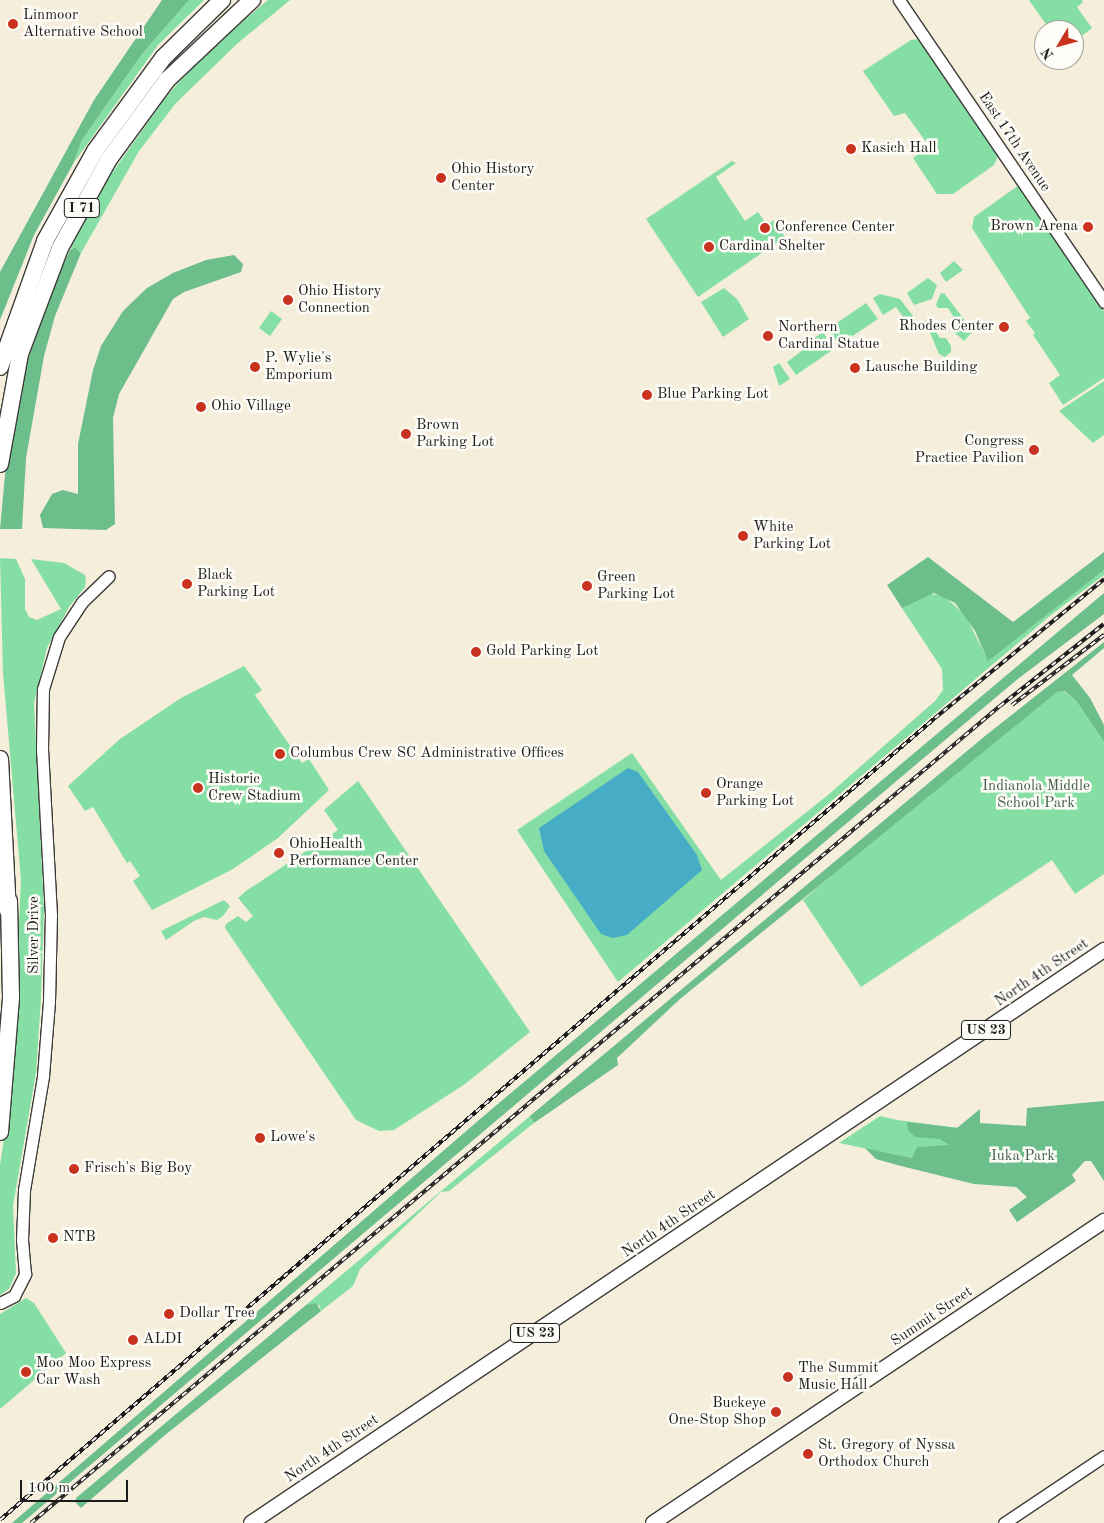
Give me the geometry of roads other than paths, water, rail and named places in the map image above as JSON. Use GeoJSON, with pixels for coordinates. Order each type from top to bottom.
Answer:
{"type":"FeatureCollection","features":[{"type":"Feature","properties":{"kind":"highway","name":"I 71"},"geometry":{"type":"LineString","coordinates":[[0,367],[45,241],[95,151],[163,58],[222,0]]}},
{"type":"Feature","properties":{"kind":"highway","name":"I 71"},"geometry":{"type":"LineString","coordinates":[[0,464],[20,354],[60,248],[109,159],[167,80],[252,0]]}},
{"type":"Feature","properties":{"kind":"highway"},"geometry":{"type":"LineString","coordinates":[[0,758],[9,901],[11,997],[0,1132]]}},
{"type":"Feature","properties":{"kind":"highway"},"geometry":{"type":"LineString","coordinates":[[0,983],[9,901]]}},
{"type":"Feature","properties":{"kind":"main road","name":"North 4th Street"},"geometry":{"type":"LineString","coordinates":[[251,1523],[1104,950]]}},
{"type":"Feature","properties":{"kind":"main road","name":"Summit Street"},"geometry":{"type":"LineString","coordinates":[[653,1523],[1103,1223]]}},
{"type":"Feature","properties":{"kind":"street","name":"East 17th Avenue"},"geometry":{"type":"LineString","coordinates":[[899,0],[1104,302]]}},
{"type":"Feature","properties":{"kind":"street","name":"Silver Drive"},"geometry":{"type":"LineString","coordinates":[[0,1303],[14,1296],[25,1274],[22,1240],[24,1190],[43,1076],[49,1002],[51,915],[42,750],[43,689],[58,637],[82,602],[109,576]]}},
{"type":"Feature","properties":{"kind":"street"},"geometry":{"type":"LineString","coordinates":[[1004,1523],[1104,1456]]}},
{"type":"Feature","properties":{"kind":"water"},"geometry":{"type":"Polygon","coordinates":[[[628,768],[638,772],[697,855],[702,870],[627,935],[613,938],[601,934],[544,851],[539,828],[628,768]]]}},
{"type":"Feature","properties":{"kind":"railway"},"geometry":{"type":"LineString","coordinates":[[0,1520],[935,718],[1104,579]]}},
{"type":"Feature","properties":{"kind":"railway"},"geometry":{"type":"LineString","coordinates":[[31,1523],[1000,706],[1104,624]]}},
{"type":"Feature","properties":{"kind":"railway"},"geometry":{"type":"LineString","coordinates":[[1012,705],[1104,635]]}},
{"type":"Feature","properties":{"kind":"place","name":"Linmoor Alternative School"},"geometry":{"type":"Point","coordinates":[13,24]}},
{"type":"Feature","properties":{"kind":"place","name":"Kasich Hall"},"geometry":{"type":"Point","coordinates":[851,149]}},
{"type":"Feature","properties":{"kind":"place","name":"Ohio History Center"},"geometry":{"type":"Point","coordinates":[441,178]}},
{"type":"Feature","properties":{"kind":"place","name":"Brown Arena"},"geometry":{"type":"Point","coordinates":[1088,227]}},
{"type":"Feature","properties":{"kind":"place","name":"Conference Center"},"geometry":{"type":"Point","coordinates":[765,228]}},
{"type":"Feature","properties":{"kind":"place","name":"Cardinal Shelter"},"geometry":{"type":"Point","coordinates":[709,247]}},
{"type":"Feature","properties":{"kind":"place","name":"Ohio History Connection"},"geometry":{"type":"Point","coordinates":[288,300]}},
{"type":"Feature","properties":{"kind":"place","name":"Rhodes Center"},"geometry":{"type":"Point","coordinates":[1004,327]}},
{"type":"Feature","properties":{"kind":"place","name":"Northern Cardinal Statue"},"geometry":{"type":"Point","coordinates":[768,336]}},
{"type":"Feature","properties":{"kind":"place","name":"P. Wylie's Emporium"},"geometry":{"type":"Point","coordinates":[255,367]}},
{"type":"Feature","properties":{"kind":"place","name":"Lausche Building"},"geometry":{"type":"Point","coordinates":[855,368]}},
{"type":"Feature","properties":{"kind":"place","name":"Blue Parking Lot"},"geometry":{"type":"Point","coordinates":[647,395]}},
{"type":"Feature","properties":{"kind":"place","name":"Ohio Village"},"geometry":{"type":"Point","coordinates":[201,407]}},
{"type":"Feature","properties":{"kind":"place","name":"Brown Parking Lot"},"geometry":{"type":"Point","coordinates":[406,434]}},
{"type":"Feature","properties":{"kind":"place","name":"Congress Practice Pavilion"},"geometry":{"type":"Point","coordinates":[1034,450]}},
{"type":"Feature","properties":{"kind":"place","name":"White Parking Lot"},"geometry":{"type":"Point","coordinates":[743,536]}},
{"type":"Feature","properties":{"kind":"place","name":"Black Parking Lot"},"geometry":{"type":"Point","coordinates":[187,584]}},
{"type":"Feature","properties":{"kind":"place","name":"Green Parking Lot"},"geometry":{"type":"Point","coordinates":[587,586]}},
{"type":"Feature","properties":{"kind":"place","name":"Gold Parking Lot"},"geometry":{"type":"Point","coordinates":[476,652]}},
{"type":"Feature","properties":{"kind":"place","name":"Columbus Crew SC Administrative Offices"},"geometry":{"type":"Point","coordinates":[280,754]}},
{"type":"Feature","properties":{"kind":"place","name":"Historic Crew Stadium"},"geometry":{"type":"Point","coordinates":[198,788]}},
{"type":"Feature","properties":{"kind":"place","name":"Orange Parking Lot"},"geometry":{"type":"Point","coordinates":[706,793]}},
{"type":"Feature","properties":{"kind":"place","name":"OhioHealth Performance Center"},"geometry":{"type":"Point","coordinates":[279,853]}},
{"type":"Feature","properties":{"kind":"place","name":"Lowe's"},"geometry":{"type":"Point","coordinates":[260,1138]}},
{"type":"Feature","properties":{"kind":"place","name":"Frisch's Big Boy"},"geometry":{"type":"Point","coordinates":[74,1169]}},
{"type":"Feature","properties":{"kind":"place","name":"NTB"},"geometry":{"type":"Point","coordinates":[53,1238]}},
{"type":"Feature","properties":{"kind":"place","name":"Dollar Tree"},"geometry":{"type":"Point","coordinates":[169,1314]}},
{"type":"Feature","properties":{"kind":"place","name":"ALDI"},"geometry":{"type":"Point","coordinates":[133,1340]}},
{"type":"Feature","properties":{"kind":"place","name":"Moo Moo Express Car Wash"},"geometry":{"type":"Point","coordinates":[26,1372]}},
{"type":"Feature","properties":{"kind":"place","name":"The Summit Music Hall"},"geometry":{"type":"Point","coordinates":[788,1377]}},
{"type":"Feature","properties":{"kind":"place","name":"Buckeye One-Stop Shop"},"geometry":{"type":"Point","coordinates":[776,1412]}},
{"type":"Feature","properties":{"kind":"place","name":"St. Gregory of Nyssa Orthodox Church"},"geometry":{"type":"Point","coordinates":[808,1454]}},
{"type":"Feature","properties":{"kind":"park label","name":"Indianola Middle School Park"},"geometry":{"type":"Point","coordinates":[1036,794]}},
{"type":"Feature","properties":{"kind":"park label","name":"Iuka Park"},"geometry":{"type":"Point","coordinates":[1023,1157]}}]}
